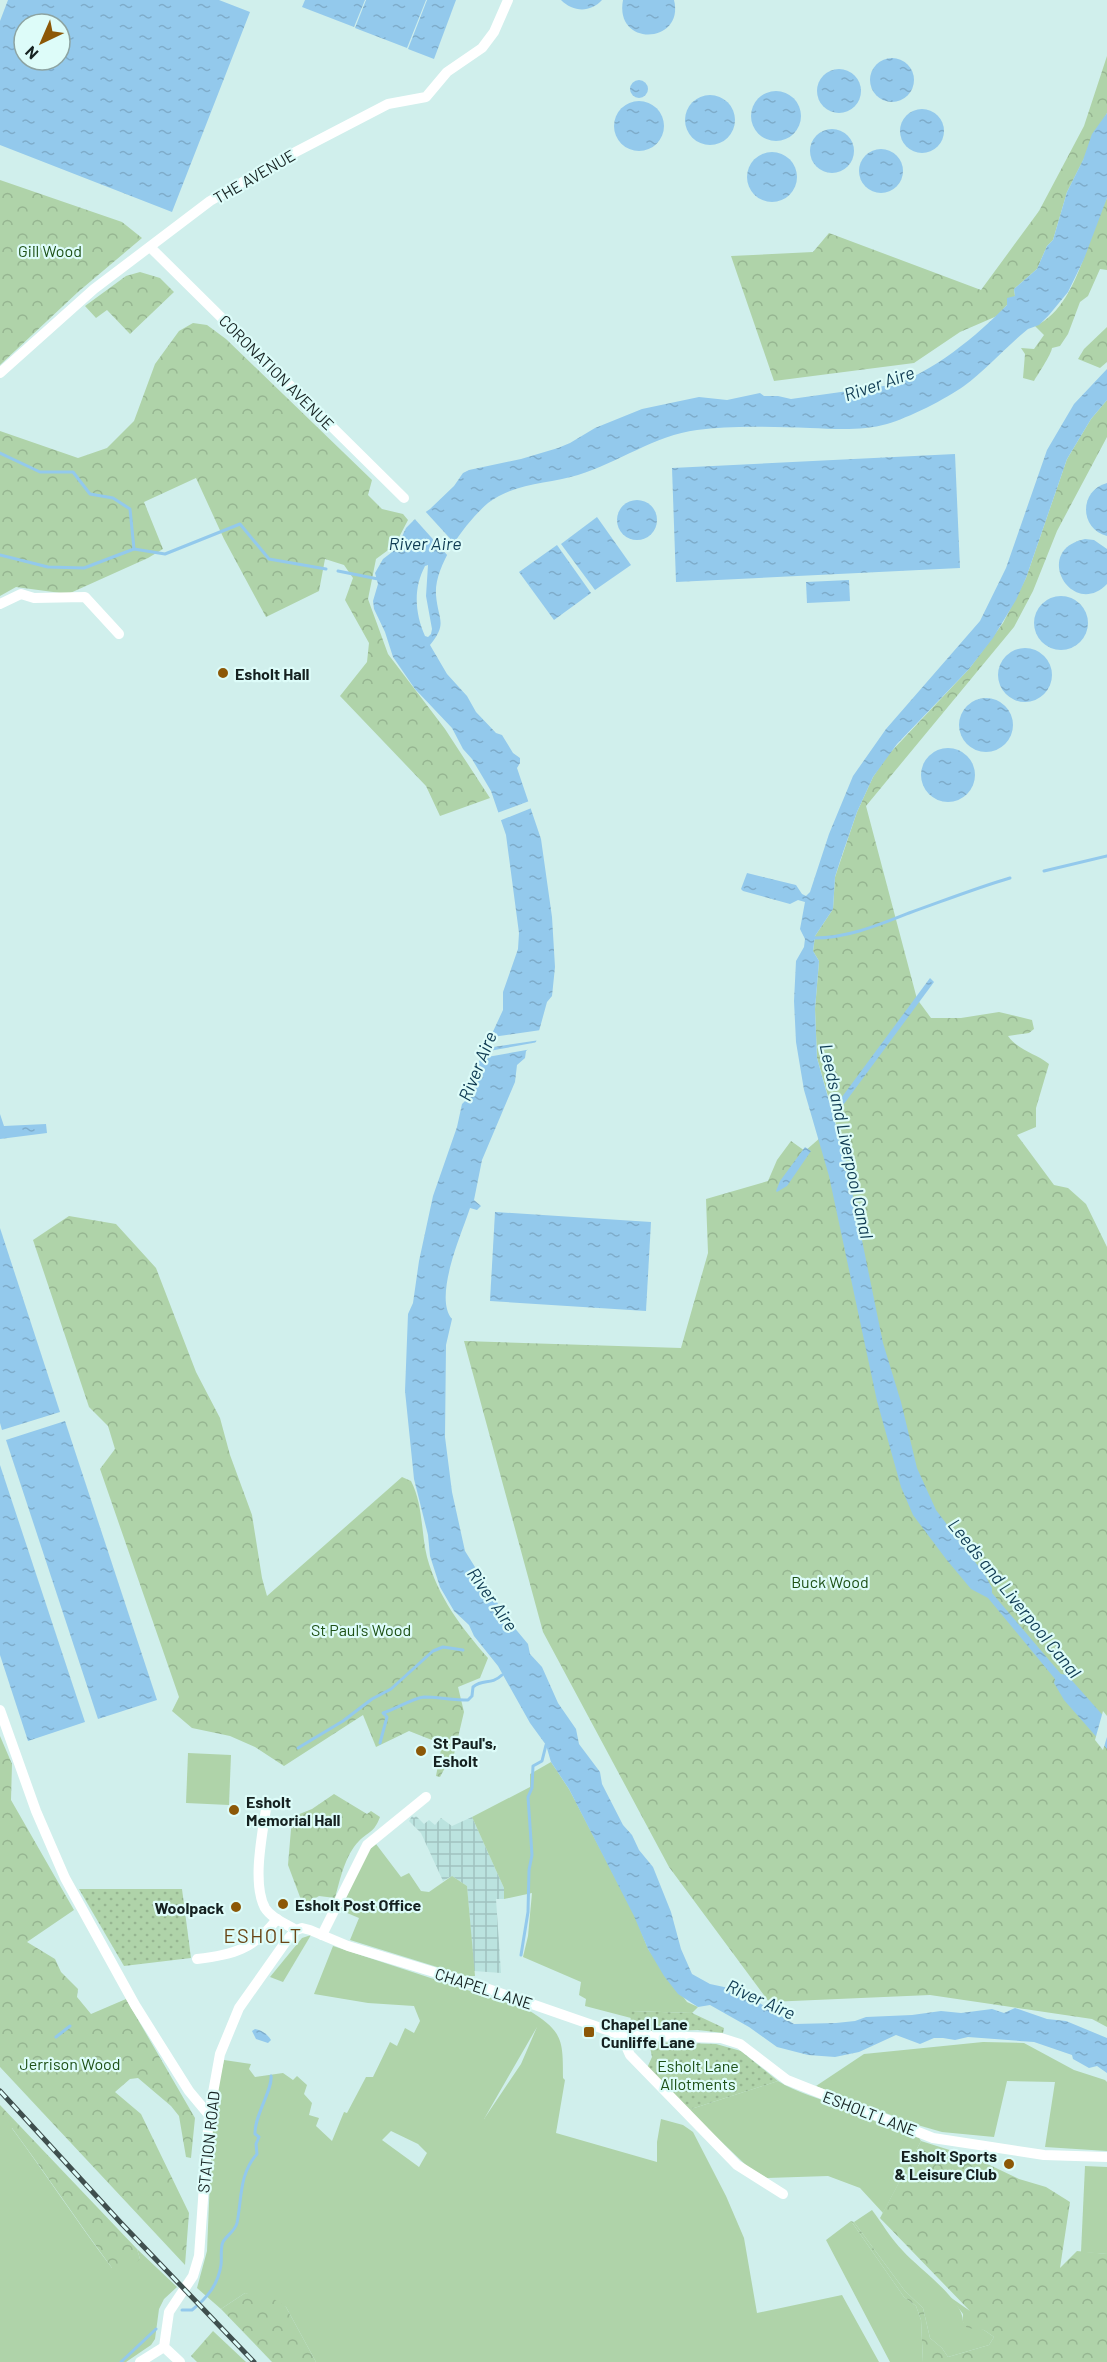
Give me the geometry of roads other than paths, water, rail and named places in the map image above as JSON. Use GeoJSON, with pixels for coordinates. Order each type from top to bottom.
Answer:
{"type":"FeatureCollection","features":[{"type":"Feature","properties":{"kind":"street","name":"THE AVENUE"},"geometry":{"type":"LineString","coordinates":[[0,373],[75,305],[210,201],[388,104],[426,98],[447,72],[482,48],[494,32],[508,0]]}},
{"type":"Feature","properties":{"kind":"street","name":"CORONATION AVENUE"},"geometry":{"type":"LineString","coordinates":[[150,248],[404,498]]}},
{"type":"Feature","properties":{"kind":"street"},"geometry":{"type":"LineString","coordinates":[[0,604],[21,594],[34,598],[85,597],[119,634]]}},
{"type":"Feature","properties":{"kind":"street"},"geometry":{"type":"LineString","coordinates":[[0,1710],[32,1802],[65,1878],[135,2005],[189,2091],[208,2115]]}},
{"type":"Feature","properties":{"kind":"street"},"geometry":{"type":"LineString","coordinates":[[322,1935],[367,1845],[411,1802],[426,1797]]}},
{"type":"Feature","properties":{"kind":"street"},"geometry":{"type":"LineString","coordinates":[[196,1959],[239,1952],[255,1943],[277,1919],[266,1910],[260,1894],[259,1875],[266,1809]]}},
{"type":"Feature","properties":{"kind":"street","name":"CHAPEL LANE"},"geometry":{"type":"LineString","coordinates":[[277,1919],[296,1930],[302,1928],[348,1946],[480,1986],[621,2035],[647,2036]]}},
{"type":"Feature","properties":{"kind":"street","name":"STATION ROAD"},"geometry":{"type":"LineString","coordinates":[[164,2347],[169,2312],[193,2276],[199,2256],[208,2115],[220,2054],[230,2028],[251,1990],[296,1930]]}},
{"type":"Feature","properties":{"kind":"street"},"geometry":{"type":"LineString","coordinates":[[621,2035],[630,2055],[737,2165],[783,2194]]}},
{"type":"Feature","properties":{"kind":"street","name":"ESHOLT LANE"},"geometry":{"type":"LineString","coordinates":[[647,2036],[721,2038],[740,2044],[787,2080],[933,2138],[1044,2155],[1107,2157]]}},
{"type":"Feature","properties":{"kind":"street"},"geometry":{"type":"LineString","coordinates":[[140,2362],[164,2347],[180,2362]]}},
{"type":"Feature","properties":{"kind":"water"},"geometry":{"type":"Polygon","coordinates":[[[8,0],[219,0],[250,12],[172,212],[0,145],[0,21],[8,0]]]}},
{"type":"Feature","properties":{"kind":"water"},"geometry":{"type":"Polygon","coordinates":[[[305,0],[365,0],[354,27],[302,7],[305,0]]]}},
{"type":"Feature","properties":{"kind":"water"},"geometry":{"type":"Polygon","coordinates":[[[366,0],[426,0],[407,48],[355,28],[366,0]]]}},
{"type":"Feature","properties":{"kind":"water"},"geometry":{"type":"Polygon","coordinates":[[[427,0],[456,0],[434,59],[408,49],[427,0]]]}},
{"type":"Feature","properties":{"kind":"water"},"geometry":{"type":"Polygon","coordinates":[[[561,0],[602,0],[587,9],[576,9],[561,0]]]}},
{"type":"Feature","properties":{"kind":"water"},"geometry":{"type":"Polygon","coordinates":[[[623,0],[674,0],[675,15],[669,25],[660,32],[638,33],[629,26],[623,16],[623,0]]]}},
{"type":"Feature","properties":{"kind":"water"},"geometry":{"type":"Polygon","coordinates":[[[892,58],[908,64],[914,80],[908,96],[892,102],[876,96],[870,80],[876,64],[892,58]]]}},
{"type":"Feature","properties":{"kind":"water"},"geometry":{"type":"Polygon","coordinates":[[[839,69],[855,75],[861,91],[855,107],[839,113],[823,107],[817,91],[823,75],[839,69]]]}},
{"type":"Feature","properties":{"kind":"water"},"geometry":{"type":"Polygon","coordinates":[[[639,80],[645,83],[648,89],[645,95],[639,98],[633,95],[630,89],[633,83],[639,80]]]}},
{"type":"Feature","properties":{"kind":"water"},"geometry":{"type":"Polygon","coordinates":[[[771,91],[781,91],[794,98],[801,111],[801,121],[794,134],[781,141],[771,141],[762,137],[755,130],[751,121],[751,111],[755,102],[762,95],[771,91]]]}},
{"type":"Feature","properties":{"kind":"water"},"geometry":{"type":"Polygon","coordinates":[[[705,95],[715,95],[728,102],[735,115],[735,125],[728,138],[715,145],[705,145],[696,141],[689,134],[685,125],[685,115],[689,106],[696,99],[705,95]]]}},
{"type":"Feature","properties":{"kind":"water"},"geometry":{"type":"Polygon","coordinates":[[[634,101],[644,101],[657,108],[664,121],[664,131],[657,144],[644,151],[634,151],[625,147],[618,140],[614,131],[614,121],[618,112],[625,105],[634,101]]]}},
{"type":"Feature","properties":{"kind":"water"},"geometry":{"type":"Polygon","coordinates":[[[922,109],[938,115],[944,131],[938,147],[922,153],[906,147],[900,131],[906,115],[922,109]]]}},
{"type":"Feature","properties":{"kind":"water","name":"River Aire"},"geometry":{"type":"Polygon","coordinates":[[[1107,113],[1107,198],[1084,259],[1068,292],[1039,325],[1028,329],[964,386],[916,413],[878,426],[849,429],[739,427],[697,430],[666,437],[578,475],[509,491],[488,503],[470,521],[446,558],[437,583],[436,595],[440,626],[436,638],[430,645],[447,674],[467,696],[476,712],[496,733],[502,735],[513,753],[520,758],[517,768],[541,839],[552,917],[555,967],[552,996],[547,1002],[536,1042],[526,1051],[525,1058],[517,1065],[515,1082],[482,1160],[474,1200],[481,1206],[477,1210],[470,1208],[447,1281],[447,1309],[452,1319],[446,1345],[445,1437],[452,1492],[465,1551],[508,1620],[528,1644],[530,1654],[542,1667],[558,1703],[576,1729],[579,1744],[600,1772],[602,1784],[623,1825],[653,1867],[692,1974],[710,1984],[738,1990],[794,2024],[836,2023],[866,2017],[941,2011],[961,2013],[992,2009],[1004,2013],[1015,2008],[1047,2019],[1066,2021],[1107,2038],[1107,2073],[1097,2066],[1089,2068],[1073,2059],[1072,2055],[1034,2042],[968,2037],[955,2040],[934,2038],[920,2044],[896,2035],[859,2052],[835,2057],[808,2055],[777,2047],[749,2027],[710,2005],[698,2007],[678,1994],[664,1976],[648,1949],[634,1916],[569,1789],[551,1762],[546,1745],[530,1723],[498,1666],[474,1636],[469,1625],[454,1611],[440,1587],[430,1556],[428,1535],[414,1479],[405,1391],[408,1314],[413,1303],[419,1261],[433,1196],[457,1127],[462,1104],[467,1099],[471,1079],[503,1010],[503,992],[518,949],[519,933],[506,835],[491,791],[452,728],[415,689],[393,657],[374,609],[373,601],[378,584],[375,573],[383,559],[396,549],[406,528],[430,509],[454,486],[463,473],[469,470],[558,448],[595,428],[642,409],[699,397],[727,400],[760,393],[764,396],[791,399],[891,385],[906,380],[937,363],[996,316],[1007,305],[1007,298],[1015,296],[1014,289],[1037,269],[1047,246],[1053,240],[1067,192],[1083,160],[1092,134],[1107,113]],[[428,565],[425,566],[419,583],[417,610],[425,636],[428,637],[432,629],[426,596],[428,565]]]}},
{"type":"Feature","properties":{"kind":"water"},"geometry":{"type":"Polygon","coordinates":[[[832,129],[848,135],[854,151],[848,167],[832,173],[816,167],[810,151],[816,135],[832,129]]]}},
{"type":"Feature","properties":{"kind":"water"},"geometry":{"type":"Polygon","coordinates":[[[881,149],[897,155],[903,171],[897,187],[881,193],[865,187],[859,171],[865,155],[881,149]]]}},
{"type":"Feature","properties":{"kind":"water"},"geometry":{"type":"Polygon","coordinates":[[[767,152],[777,152],[790,159],[797,172],[797,182],[790,195],[777,202],[767,202],[758,198],[751,191],[747,182],[747,172],[751,163],[758,156],[767,152]]]}},
{"type":"Feature","properties":{"kind":"water"},"geometry":{"type":"Polygon","coordinates":[[[1107,369],[1107,400],[1091,419],[1067,459],[1026,578],[1016,600],[993,638],[969,669],[897,744],[873,777],[857,812],[835,877],[833,909],[815,936],[813,951],[819,961],[815,1009],[817,1058],[846,1162],[883,1343],[901,1402],[917,1468],[936,1510],[985,1575],[992,1588],[992,1593],[1061,1674],[1067,1675],[1107,1720],[1107,1749],[1064,1700],[1054,1683],[1055,1679],[988,1598],[971,1589],[946,1559],[913,1515],[901,1487],[877,1401],[829,1176],[804,1090],[796,1042],[794,1001],[796,961],[804,947],[805,939],[800,929],[805,902],[798,900],[790,904],[741,889],[747,873],[796,885],[806,896],[810,892],[829,834],[853,776],[886,729],[980,621],[1006,568],[1047,450],[1074,404],[1107,369]]]}},
{"type":"Feature","properties":{"kind":"water"},"geometry":{"type":"Polygon","coordinates":[[[955,454],[960,568],[676,582],[672,468],[955,454]]]}},
{"type":"Feature","properties":{"kind":"water"},"geometry":{"type":"Polygon","coordinates":[[[1107,483],[1107,536],[1091,526],[1086,509],[1091,493],[1107,483]]]}},
{"type":"Feature","properties":{"kind":"water"},"geometry":{"type":"Polygon","coordinates":[[[637,500],[645,501],[651,506],[656,512],[656,528],[651,534],[645,539],[637,540],[629,539],[623,534],[618,528],[617,520],[618,512],[623,506],[629,501],[637,500]]]}},
{"type":"Feature","properties":{"kind":"water"},"geometry":{"type":"Polygon","coordinates":[[[597,517],[631,565],[595,590],[561,544],[597,517]]]}},
{"type":"Feature","properties":{"kind":"water"},"geometry":{"type":"Polygon","coordinates":[[[1085,539],[1094,540],[1107,549],[1107,584],[1094,593],[1081,594],[1070,588],[1059,568],[1061,556],[1069,546],[1085,539]]]}},
{"type":"Feature","properties":{"kind":"water"},"geometry":{"type":"Polygon","coordinates":[[[557,545],[591,593],[554,620],[519,572],[557,545]]]}},
{"type":"Feature","properties":{"kind":"water"},"geometry":{"type":"Polygon","coordinates":[[[849,580],[850,601],[807,603],[806,582],[849,580]]]}},
{"type":"Feature","properties":{"kind":"water"},"geometry":{"type":"Polygon","coordinates":[[[1056,596],[1066,596],[1076,600],[1084,608],[1088,623],[1084,638],[1076,646],[1066,650],[1056,650],[1046,646],[1038,638],[1034,628],[1034,618],[1038,608],[1046,600],[1056,596]]]}},
{"type":"Feature","properties":{"kind":"water"},"geometry":{"type":"Polygon","coordinates":[[[1020,648],[1030,648],[1040,652],[1048,660],[1052,675],[1048,690],[1040,698],[1030,702],[1020,702],[1010,698],[1002,690],[998,680],[998,670],[1002,660],[1010,652],[1020,648]]]}},
{"type":"Feature","properties":{"kind":"water"},"geometry":{"type":"Polygon","coordinates":[[[981,698],[991,698],[1001,702],[1009,710],[1013,725],[1009,740],[1001,748],[991,752],[981,752],[971,748],[963,740],[959,730],[959,720],[963,710],[971,702],[981,698]]]}},
{"type":"Feature","properties":{"kind":"water"},"geometry":{"type":"Polygon","coordinates":[[[943,748],[953,748],[963,752],[971,760],[975,775],[971,790],[963,798],[953,802],[943,802],[933,798],[925,790],[921,780],[921,770],[925,760],[933,752],[943,748]]]}},
{"type":"Feature","properties":{"kind":"water"},"geometry":{"type":"Polygon","coordinates":[[[930,978],[934,982],[841,1108],[836,1105],[930,978]]]}},
{"type":"Feature","properties":{"kind":"water"},"geometry":{"type":"Polygon","coordinates":[[[0,1114],[4,1126],[46,1124],[47,1133],[0,1139],[0,1114]]]}},
{"type":"Feature","properties":{"kind":"water"},"geometry":{"type":"Polygon","coordinates":[[[805,1147],[811,1151],[787,1186],[777,1192],[780,1181],[805,1147]]]}},
{"type":"Feature","properties":{"kind":"water"},"geometry":{"type":"Polygon","coordinates":[[[495,1212],[651,1222],[646,1311],[490,1301],[495,1212]]]}},
{"type":"Feature","properties":{"kind":"water"},"geometry":{"type":"Polygon","coordinates":[[[0,1228],[60,1412],[2,1430],[0,1423],[0,1228]]]}},
{"type":"Feature","properties":{"kind":"water"},"geometry":{"type":"Polygon","coordinates":[[[65,1421],[157,1700],[98,1719],[6,1440],[65,1421]]]}},
{"type":"Feature","properties":{"kind":"water"},"geometry":{"type":"Polygon","coordinates":[[[0,1465],[85,1722],[28,1741],[0,1655],[0,1465]]]}},
{"type":"Feature","properties":{"kind":"water"},"geometry":{"type":"Polygon","coordinates":[[[260,2030],[271,2040],[268,2043],[256,2039],[252,2031],[260,2030]]]}},
{"type":"Feature","properties":{"kind":"waterway"},"geometry":{"type":"LineString","coordinates":[[0,453],[40,472],[73,472],[90,494],[113,498],[130,509],[134,549]]}},
{"type":"Feature","properties":{"kind":"waterway"},"geometry":{"type":"LineString","coordinates":[[0,555],[48,567],[84,568],[134,549],[165,554],[240,524],[269,559],[326,569]]}},
{"type":"Feature","properties":{"kind":"waterway"},"geometry":{"type":"LineString","coordinates":[[338,571],[378,579]]}},
{"type":"Feature","properties":{"kind":"waterway"},"geometry":{"type":"LineString","coordinates":[[1044,871],[1107,856]]}},
{"type":"Feature","properties":{"kind":"waterway"},"geometry":{"type":"LineString","coordinates":[[811,938],[824,938],[861,930],[1010,878]]}},
{"type":"Feature","properties":{"kind":"waterway"},"geometry":{"type":"LineString","coordinates":[[298,1748],[391,1689],[433,1651],[443,1647],[463,1650]]}},
{"type":"Feature","properties":{"kind":"waterway"},"geometry":{"type":"LineString","coordinates":[[380,1743],[387,1717],[383,1713],[424,1697],[468,1700],[472,1696],[473,1687],[502,1675]]}},
{"type":"Feature","properties":{"kind":"waterway"},"geometry":{"type":"LineString","coordinates":[[521,1955],[528,1912],[529,1870],[532,1855],[528,1797],[532,1788],[533,1766],[542,1761],[546,1745]]}},
{"type":"Feature","properties":{"kind":"waterway"},"geometry":{"type":"LineString","coordinates":[[56,2037],[70,2026]]}},
{"type":"Feature","properties":{"kind":"waterway"},"geometry":{"type":"LineString","coordinates":[[182,2310],[192,2310],[207,2296],[217,2279],[221,2265],[222,2244],[236,2226],[244,2178],[257,2154],[256,2144],[259,2137],[255,2134],[255,2127],[271,2076]]}},
{"type":"Feature","properties":{"kind":"waterway"},"geometry":{"type":"LineString","coordinates":[[121,2362],[156,2329]]}},
{"type":"Feature","properties":{"kind":"railway"},"geometry":{"type":"LineString","coordinates":[[0,2091],[121,2223],[254,2362]]}},
{"type":"Feature","properties":{"kind":"place","name":"Esholt Hall"},"geometry":{"type":"Point","coordinates":[223,673]}},
{"type":"Feature","properties":{"kind":"place","name":"St Paul's, Esholt"},"geometry":{"type":"Point","coordinates":[421,1751]}},
{"type":"Feature","properties":{"kind":"place","name":"Esholt Memorial Hall"},"geometry":{"type":"Point","coordinates":[234,1810]}},
{"type":"Feature","properties":{"kind":"place","name":"Esholt Post Office"},"geometry":{"type":"Point","coordinates":[283,1904]}},
{"type":"Feature","properties":{"kind":"place","name":"Woolpack"},"geometry":{"type":"Point","coordinates":[236,1907]}},
{"type":"Feature","properties":{"kind":"place","name":"Chapel Lane Cunliffe Lane"},"geometry":{"type":"Point","coordinates":[589,2032]}},
{"type":"Feature","properties":{"kind":"place","name":"Esholt Sports & Leisure Club"},"geometry":{"type":"Point","coordinates":[1009,2164]}},
{"type":"Feature","properties":{"kind":"district","name":"ESHOLT"},"geometry":{"type":"Point","coordinates":[263,1935]}},
{"type":"Feature","properties":{"kind":"park label","name":"Gill Wood"},"geometry":{"type":"Point","coordinates":[50,250]}},
{"type":"Feature","properties":{"kind":"park label","name":"Buck Wood"},"geometry":{"type":"Point","coordinates":[830,1581]}},
{"type":"Feature","properties":{"kind":"park label","name":"St Paul's Wood"},"geometry":{"type":"Point","coordinates":[361,1629]}},
{"type":"Feature","properties":{"kind":"park label","name":"Jerrison Wood"},"geometry":{"type":"Point","coordinates":[70,2063]}},
{"type":"Feature","properties":{"kind":"park label","name":"Esholt Lane Allotments"},"geometry":{"type":"Point","coordinates":[698,2074]}},
{"type":"Feature","properties":{"kind":"water label","name":"Leeds and Liverpool Canal"},"geometry":{"type":"Point","coordinates":[847,1141]}},
{"type":"Feature","properties":{"kind":"water label","name":"Leeds and Liverpool Canal"},"geometry":{"type":"Point","coordinates":[1015,1598]}}]}
